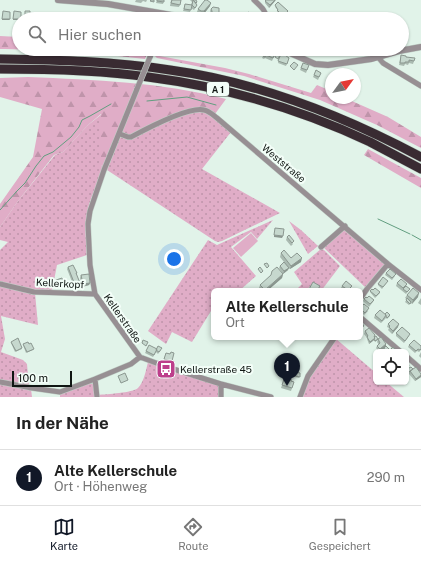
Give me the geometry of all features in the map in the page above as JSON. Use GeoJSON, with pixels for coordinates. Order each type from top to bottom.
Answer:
{"type":"FeatureCollection","features":[{"type":"Feature","properties":{"kind":"highway","name":"A 1"},"geometry":{"type":"LineString","coordinates":[[0,59],[59,60],[123,64],[170,70],[225,80],[320,110],[372,132],[421,157]]}},
{"type":"Feature","properties":{"kind":"highway","name":"A 1"},"geometry":{"type":"LineString","coordinates":[[0,69],[56,70],[122,74],[166,79],[220,90],[284,108],[325,123],[370,143],[421,169]]}},
{"type":"Feature","properties":{"kind":"street"},"geometry":{"type":"LineString","coordinates":[[58,0],[108,4],[144,12]]}},
{"type":"Feature","properties":{"kind":"street"},"geometry":{"type":"LineString","coordinates":[[254,0],[265,12]]}},
{"type":"Feature","properties":{"kind":"street"},"geometry":{"type":"LineString","coordinates":[[409,49],[421,47]]}},
{"type":"Feature","properties":{"kind":"street","name":"Kellerstraße"},"geometry":{"type":"LineString","coordinates":[[150,56],[120,134],[104,170],[90,211],[88,224],[89,244],[91,271],[95,294],[140,357],[221,384],[271,397]]}},
{"type":"Feature","properties":{"kind":"street"},"geometry":{"type":"LineString","coordinates":[[299,56],[322,65],[347,63],[381,56]]}},
{"type":"Feature","properties":{"kind":"street"},"geometry":{"type":"LineString","coordinates":[[378,57],[383,63],[421,86]]}},
{"type":"Feature","properties":{"kind":"street","name":"Weststraße"},"geometry":{"type":"LineString","coordinates":[[120,134],[128,137],[189,110],[206,110],[345,226],[388,264],[421,290]]}},
{"type":"Feature","properties":{"kind":"street"},"geometry":{"type":"LineString","coordinates":[[321,247],[345,226]]}},
{"type":"Feature","properties":{"kind":"street"},"geometry":{"type":"LineString","coordinates":[[363,295],[388,264]]}},
{"type":"Feature","properties":{"kind":"street","name":"Kellerkopf"},"geometry":{"type":"LineString","coordinates":[[0,284],[34,292],[95,294]]}},
{"type":"Feature","properties":{"kind":"street"},"geometry":{"type":"LineString","coordinates":[[363,320],[397,349]]}},
{"type":"Feature","properties":{"kind":"street"},"geometry":{"type":"LineString","coordinates":[[300,397],[308,376],[333,340]]}},
{"type":"Feature","properties":{"kind":"street"},"geometry":{"type":"LineString","coordinates":[[0,382],[60,392],[131,364],[140,357]]}},
{"type":"Feature","properties":{"kind":"street"},"geometry":{"type":"LineString","coordinates":[[409,359],[421,369]]}},
{"type":"Feature","properties":{"kind":"street"},"geometry":{"type":"LineString","coordinates":[[95,379],[97,397]]}},
{"type":"Feature","properties":{"kind":"street"},"geometry":{"type":"LineString","coordinates":[[221,384],[221,397]]}},
{"type":"Feature","properties":{"kind":"green space"},"geometry":{"type":"Polygon","coordinates":[[[0,36],[12,37],[12,49],[0,49],[0,36]]]}},
{"type":"Feature","properties":{"kind":"green space"},"geometry":{"type":"Polygon","coordinates":[[[118,56],[146,56],[145,59],[118,56]]]}},
{"type":"Feature","properties":{"kind":"green space"},"geometry":{"type":"Polygon","coordinates":[[[155,56],[225,68],[311,93],[317,85],[325,88],[325,102],[244,76],[157,58],[155,56]]]}},
{"type":"Feature","properties":{"kind":"green space"},"geometry":{"type":"Polygon","coordinates":[[[28,77],[152,85],[202,93],[226,99],[215,114],[198,108],[132,136],[119,132],[103,170],[101,165],[101,114],[88,125],[63,152],[54,155],[18,201],[0,227],[0,204],[33,157],[42,109],[0,97],[0,78],[28,77]]]}},
{"type":"Feature","properties":{"kind":"green space"},"geometry":{"type":"Polygon","coordinates":[[[329,104],[359,104],[388,117],[421,137],[421,148],[377,125],[329,104]]]}},
{"type":"Feature","properties":{"kind":"green space"},"geometry":{"type":"Polygon","coordinates":[[[190,112],[205,112],[231,132],[202,169],[280,213],[218,242],[107,170],[121,135],[162,123],[190,112]]]}},
{"type":"Feature","properties":{"kind":"green space"},"geometry":{"type":"Polygon","coordinates":[[[102,114],[101,165],[103,170],[87,214],[87,255],[57,265],[52,291],[35,290],[0,282],[0,250],[8,242],[0,240],[0,227],[18,201],[55,155],[63,152],[88,125],[102,114]]]}},
{"type":"Feature","properties":{"kind":"green space"},"geometry":{"type":"Polygon","coordinates":[[[368,149],[421,178],[421,188],[364,155],[368,149]]]}},
{"type":"Feature","properties":{"kind":"green space"},"geometry":{"type":"Polygon","coordinates":[[[273,220],[257,239],[251,232],[231,247],[256,276],[242,288],[211,288],[211,311],[192,342],[172,332],[166,344],[148,331],[208,240],[217,245],[273,220]]]}},
{"type":"Feature","properties":{"kind":"green space"},"geometry":{"type":"Polygon","coordinates":[[[289,221],[301,230],[318,246],[308,254],[289,221]]]}},
{"type":"Feature","properties":{"kind":"green space"},"geometry":{"type":"Polygon","coordinates":[[[346,229],[387,264],[366,288],[323,247],[346,229]]]}},
{"type":"Feature","properties":{"kind":"green space"},"geometry":{"type":"Polygon","coordinates":[[[251,233],[258,241],[241,257],[233,248],[251,233]]]}},
{"type":"Feature","properties":{"kind":"green space"},"geometry":{"type":"Polygon","coordinates":[[[322,248],[340,266],[323,288],[317,288],[312,284],[309,288],[298,288],[302,284],[294,272],[322,248]]]}},
{"type":"Feature","properties":{"kind":"green space"},"geometry":{"type":"Polygon","coordinates":[[[0,285],[35,293],[38,325],[1,316],[5,339],[1,352],[23,360],[27,364],[29,387],[0,381],[0,285]]]}},
{"type":"Feature","properties":{"kind":"green space"},"geometry":{"type":"Polygon","coordinates":[[[334,340],[337,340],[373,370],[373,385],[390,385],[404,397],[301,397],[309,376],[334,340]]]}},
{"type":"Feature","properties":{"kind":"green space"},"geometry":{"type":"Polygon","coordinates":[[[148,362],[220,385],[220,397],[98,397],[98,395],[125,392],[138,388],[146,372],[148,362]]]}},
{"type":"Feature","properties":{"kind":"green space"},"geometry":{"type":"Polygon","coordinates":[[[94,380],[96,397],[60,397],[60,393],[94,380]]]}},
{"type":"Feature","properties":{"kind":"green space"},"geometry":{"type":"Polygon","coordinates":[[[0,383],[31,389],[32,397],[0,397],[0,383]]]}},
{"type":"Feature","properties":{"kind":"building"},"geometry":{"type":"Polygon","coordinates":[[[164,0],[164,2],[157,1],[164,0]]]}},
{"type":"Feature","properties":{"kind":"building"},"geometry":{"type":"Polygon","coordinates":[[[172,0],[181,0],[180,5],[171,3],[172,0]]]}},
{"type":"Feature","properties":{"kind":"building"},"geometry":{"type":"Polygon","coordinates":[[[193,0],[197,5],[195,8],[192,5],[193,0]]]}},
{"type":"Feature","properties":{"kind":"building"},"geometry":{"type":"Polygon","coordinates":[[[205,0],[211,3],[204,11],[201,11],[198,9],[205,0]]]}},
{"type":"Feature","properties":{"kind":"building"},"geometry":{"type":"Polygon","coordinates":[[[275,0],[270,5],[265,1],[275,0]]]}},
{"type":"Feature","properties":{"kind":"building"},"geometry":{"type":"Polygon","coordinates":[[[278,2],[288,11],[279,12],[275,5],[278,2]]]}},
{"type":"Feature","properties":{"kind":"building"},"geometry":{"type":"Polygon","coordinates":[[[185,4],[192,5],[191,10],[184,9],[185,4]]]}},
{"type":"Feature","properties":{"kind":"building"},"geometry":{"type":"Polygon","coordinates":[[[213,7],[219,8],[219,12],[212,12],[211,9],[213,7]]]}},
{"type":"Feature","properties":{"kind":"building"},"geometry":{"type":"Polygon","coordinates":[[[3,11],[10,12],[10,19],[2,19],[3,11]]]}},
{"type":"Feature","properties":{"kind":"building"},"geometry":{"type":"Polygon","coordinates":[[[280,56],[286,56],[289,58],[287,64],[278,61],[280,56]]]}},
{"type":"Feature","properties":{"kind":"building"},"geometry":{"type":"Polygon","coordinates":[[[401,56],[415,58],[414,61],[409,60],[409,62],[400,63],[401,56]]]}},
{"type":"Feature","properties":{"kind":"building"},"geometry":{"type":"Polygon","coordinates":[[[294,62],[298,65],[294,70],[290,66],[294,62]]]}},
{"type":"Feature","properties":{"kind":"building"},"geometry":{"type":"Polygon","coordinates":[[[303,63],[309,65],[307,70],[301,68],[303,63]]]}},
{"type":"Feature","properties":{"kind":"building"},"geometry":{"type":"Polygon","coordinates":[[[316,70],[321,73],[319,77],[314,75],[316,70]]]}},
{"type":"Feature","properties":{"kind":"building"},"geometry":{"type":"Polygon","coordinates":[[[275,228],[284,229],[283,236],[274,235],[275,228]]]}},
{"type":"Feature","properties":{"kind":"building"},"geometry":{"type":"Polygon","coordinates":[[[289,235],[294,241],[292,243],[287,237],[289,235]]]}},
{"type":"Feature","properties":{"kind":"building"},"geometry":{"type":"Polygon","coordinates":[[[284,250],[291,258],[297,253],[302,258],[291,266],[281,253],[284,250]]]}},
{"type":"Feature","properties":{"kind":"building"},"geometry":{"type":"Polygon","coordinates":[[[284,262],[289,268],[284,271],[280,266],[284,262]]]}},
{"type":"Feature","properties":{"kind":"building"},"geometry":{"type":"Polygon","coordinates":[[[267,263],[269,266],[267,268],[264,264],[267,263]]]}},
{"type":"Feature","properties":{"kind":"building"},"geometry":{"type":"Polygon","coordinates":[[[73,265],[80,283],[75,285],[68,267],[73,265]]]}},
{"type":"Feature","properties":{"kind":"building"},"geometry":{"type":"Polygon","coordinates":[[[260,267],[263,271],[261,273],[258,269],[260,267]]]}},
{"type":"Feature","properties":{"kind":"building"},"geometry":{"type":"Polygon","coordinates":[[[277,267],[283,274],[267,288],[263,288],[260,285],[271,275],[272,271],[277,267]]]}},
{"type":"Feature","properties":{"kind":"building"},"geometry":{"type":"Polygon","coordinates":[[[390,269],[396,274],[392,278],[386,273],[390,269]]]}},
{"type":"Feature","properties":{"kind":"building"},"geometry":{"type":"Polygon","coordinates":[[[89,274],[90,283],[83,284],[81,275],[89,274]]]}},
{"type":"Feature","properties":{"kind":"building"},"geometry":{"type":"Polygon","coordinates":[[[383,277],[388,281],[383,287],[378,284],[383,277]]]}},
{"type":"Feature","properties":{"kind":"building"},"geometry":{"type":"Polygon","coordinates":[[[62,278],[65,284],[59,286],[56,280],[62,278]]]}},
{"type":"Feature","properties":{"kind":"building"},"geometry":{"type":"Polygon","coordinates":[[[401,279],[407,284],[403,288],[397,283],[401,279]]]}},
{"type":"Feature","properties":{"kind":"building"},"geometry":{"type":"Polygon","coordinates":[[[346,281],[352,286],[350,288],[345,288],[342,286],[346,281]]]}},
{"type":"Feature","properties":{"kind":"building"},"geometry":{"type":"Polygon","coordinates":[[[313,282],[320,286],[319,288],[310,288],[313,282]]]}},
{"type":"Feature","properties":{"kind":"building"},"geometry":{"type":"Polygon","coordinates":[[[406,286],[410,289],[407,292],[403,289],[406,286]]]}},
{"type":"Feature","properties":{"kind":"building"},"geometry":{"type":"Polygon","coordinates":[[[375,288],[380,292],[376,296],[370,291],[375,288]]]}},
{"type":"Feature","properties":{"kind":"building"},"geometry":{"type":"Polygon","coordinates":[[[413,288],[419,293],[413,300],[407,295],[413,288]]]}},
{"type":"Feature","properties":{"kind":"building"},"geometry":{"type":"Polygon","coordinates":[[[369,296],[374,300],[370,304],[364,299],[369,296]]]}},
{"type":"Feature","properties":{"kind":"building"},"geometry":{"type":"Polygon","coordinates":[[[407,298],[411,302],[410,304],[406,300],[407,298]]]}},
{"type":"Feature","properties":{"kind":"building"},"geometry":{"type":"Polygon","coordinates":[[[364,304],[369,308],[365,313],[363,311],[364,304]]]}},
{"type":"Feature","properties":{"kind":"building"},"geometry":{"type":"Polygon","coordinates":[[[380,310],[386,315],[382,321],[375,315],[380,310]]]}},
{"type":"Feature","properties":{"kind":"building"},"geometry":{"type":"Polygon","coordinates":[[[387,312],[390,315],[387,318],[385,314],[387,312]]]}},
{"type":"Feature","properties":{"kind":"building"},"geometry":{"type":"Polygon","coordinates":[[[393,319],[399,324],[393,331],[388,324],[393,319]]]}},
{"type":"Feature","properties":{"kind":"building"},"geometry":{"type":"Polygon","coordinates":[[[402,327],[410,334],[405,341],[396,333],[402,327]]]}},
{"type":"Feature","properties":{"kind":"building"},"geometry":{"type":"Polygon","coordinates":[[[369,328],[375,335],[375,338],[370,342],[365,331],[369,328]]]}},
{"type":"Feature","properties":{"kind":"building"},"geometry":{"type":"Polygon","coordinates":[[[376,336],[378,339],[375,341],[374,337],[376,336]]]}},
{"type":"Feature","properties":{"kind":"building"},"geometry":{"type":"Polygon","coordinates":[[[381,337],[386,344],[380,349],[377,346],[380,343],[378,339],[381,337]]]}},
{"type":"Feature","properties":{"kind":"building"},"geometry":{"type":"Polygon","coordinates":[[[18,338],[22,348],[16,351],[11,342],[18,338]]]}},
{"type":"Feature","properties":{"kind":"building"},"geometry":{"type":"Polygon","coordinates":[[[143,340],[148,342],[146,346],[142,343],[143,340]]]}},
{"type":"Feature","properties":{"kind":"building"},"geometry":{"type":"Polygon","coordinates":[[[414,340],[421,346],[420,350],[418,349],[416,351],[409,345],[414,340]]]}},
{"type":"Feature","properties":{"kind":"building"},"geometry":{"type":"Polygon","coordinates":[[[28,342],[29,344],[31,343],[34,349],[27,352],[23,344],[28,342]]]}},
{"type":"Feature","properties":{"kind":"building"},"geometry":{"type":"Polygon","coordinates":[[[149,345],[157,349],[154,355],[146,351],[149,345]]]}},
{"type":"Feature","properties":{"kind":"building"},"geometry":{"type":"Polygon","coordinates":[[[158,346],[162,348],[159,352],[156,350],[158,346]]]}},
{"type":"Feature","properties":{"kind":"building"},"geometry":{"type":"Polygon","coordinates":[[[171,352],[174,353],[172,364],[170,363],[171,361],[164,359],[166,353],[170,354],[171,352]]]}},
{"type":"Feature","properties":{"kind":"building"},"geometry":{"type":"Polygon","coordinates":[[[411,367],[413,369],[409,372],[409,368],[411,367]]]}},
{"type":"Feature","properties":{"kind":"building"},"geometry":{"type":"Polygon","coordinates":[[[416,367],[421,375],[416,379],[410,371],[416,367]]]}},
{"type":"Feature","properties":{"kind":"building"},"geometry":{"type":"Polygon","coordinates":[[[292,371],[300,373],[300,377],[292,375],[292,371]]]}},
{"type":"Feature","properties":{"kind":"building"},"geometry":{"type":"Polygon","coordinates":[[[125,373],[128,380],[121,383],[118,376],[125,373]]]}},
{"type":"Feature","properties":{"kind":"building"},"geometry":{"type":"Polygon","coordinates":[[[288,378],[294,382],[292,388],[282,385],[284,379],[287,380],[288,378]]]}},
{"type":"Feature","properties":{"kind":"waterway"},"geometry":{"type":"LineString","coordinates":[[147,101],[187,97],[216,105]]}},
{"type":"Feature","properties":{"kind":"waterway"},"geometry":{"type":"LineString","coordinates":[[0,210],[25,183],[44,156],[53,152],[71,137],[79,127],[82,120],[111,104]]}},
{"type":"Feature","properties":{"kind":"waterway"},"geometry":{"type":"LineString","coordinates":[[378,219],[410,234]]}},
{"type":"Feature","properties":{"kind":"waterway"},"geometry":{"type":"LineString","coordinates":[[412,235],[421,240]]}},
{"type":"Feature","properties":{"kind":"place","name":"Kellerstraße 45"},"geometry":{"type":"Point","coordinates":[166,369]}},
{"type":"Feature","properties":{"kind":"place","name":"Alte Kellerschule"},"geometry":{"type":"Point","coordinates":[287,386]}}]}
